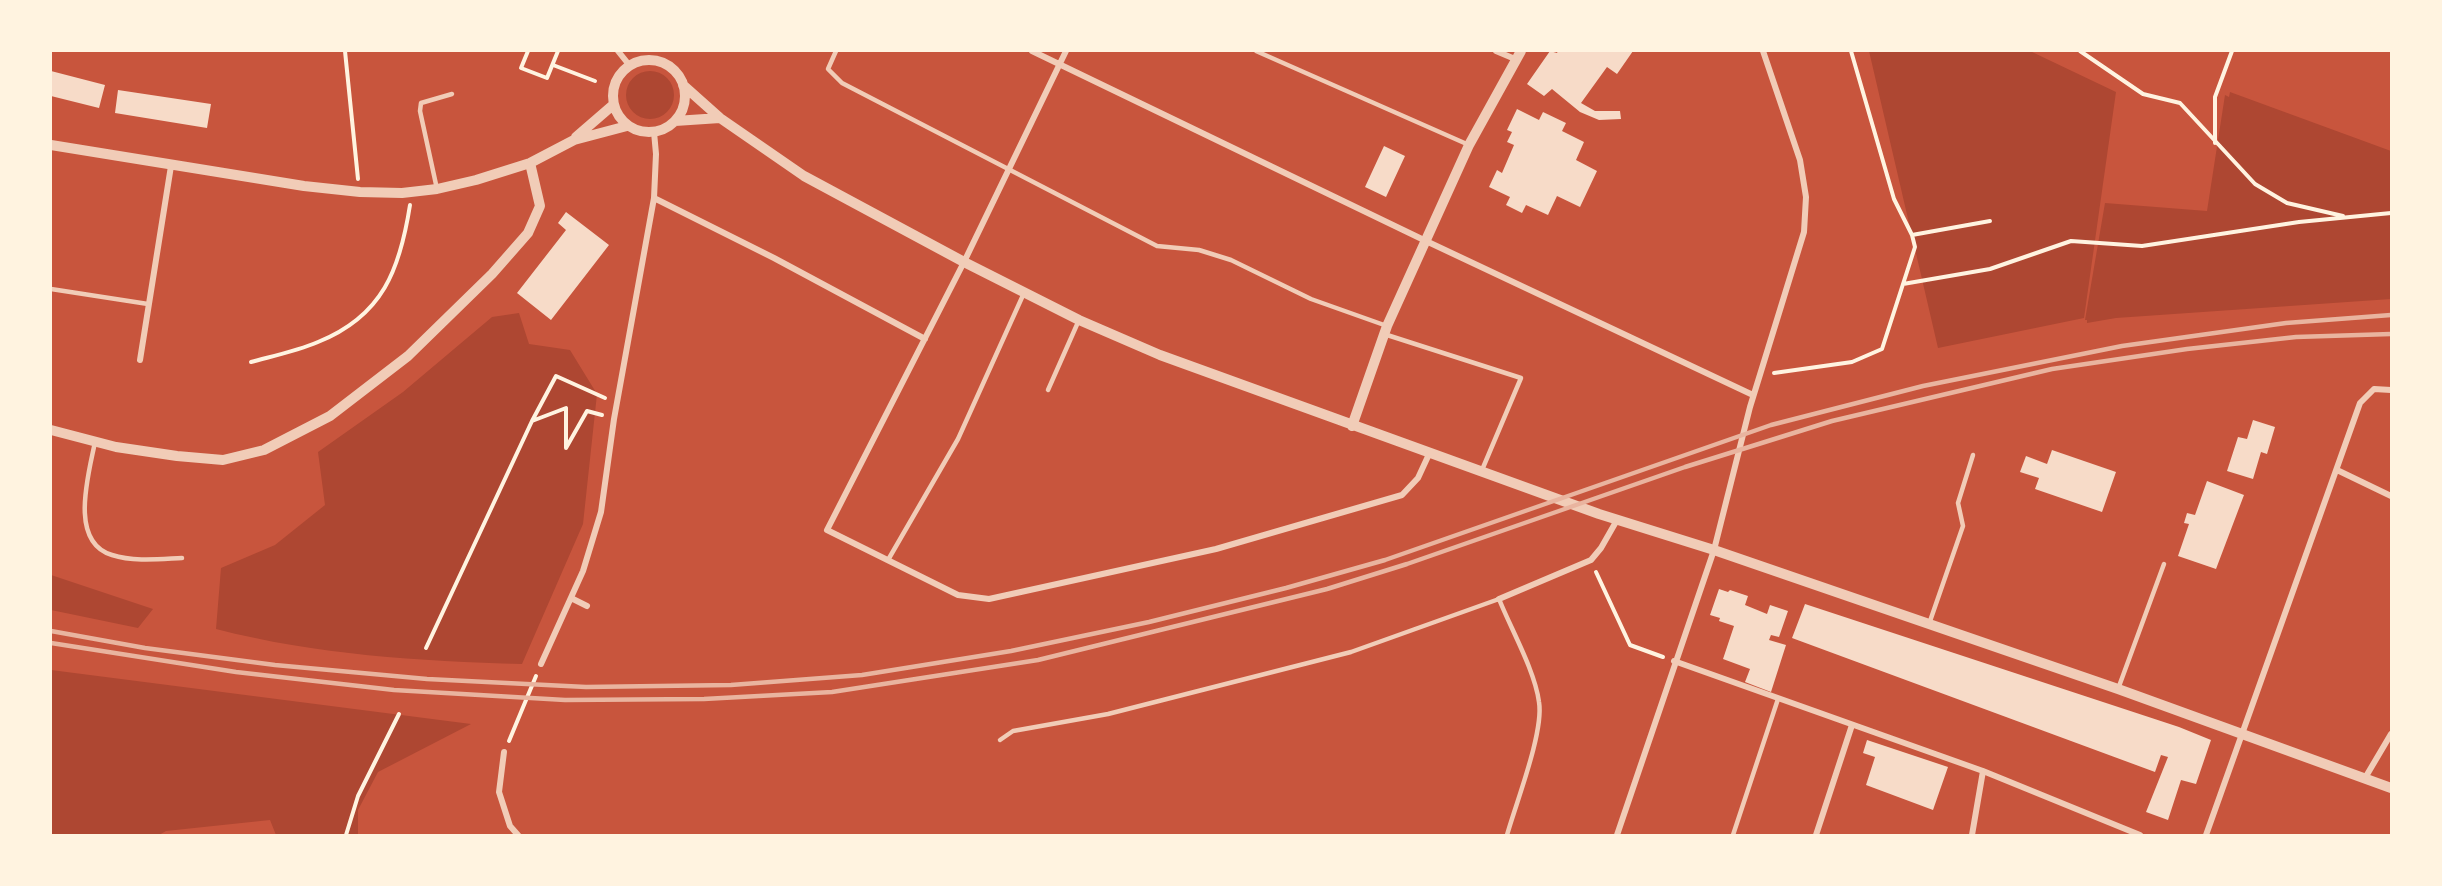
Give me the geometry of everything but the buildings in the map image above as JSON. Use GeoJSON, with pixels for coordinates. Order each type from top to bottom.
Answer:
{"type":"FeatureCollection","features":[{"type":"Feature","properties":{"kind":"street"},"geometry":{"type":"LineString","coordinates":[[618,51],[636,59],[668,65],[677,74],[683,86],[685,101],[675,121]]}},
{"type":"Feature","properties":{"kind":"street"},"geometry":{"type":"LineString","coordinates":[[667,51],[668,65]]}},
{"type":"Feature","properties":{"kind":"street"},"geometry":{"type":"LineString","coordinates":[[1032,51],[1426,241],[1754,395]]}},
{"type":"Feature","properties":{"kind":"street"},"geometry":{"type":"LineString","coordinates":[[1066,51],[964,262],[827,530],[958,595],[989,598],[1216,549],[1402,495],[1418,478],[1430,452]]}},
{"type":"Feature","properties":{"kind":"street"},"geometry":{"type":"LineString","coordinates":[[1352,426],[1386,330],[1469,144],[1518,55],[1496,51]]}},
{"type":"Feature","properties":{"kind":"street"},"geometry":{"type":"LineString","coordinates":[[1617,835],[1714,550],[1750,407],[1804,232],[1806,197],[1800,160],[1763,51]]}},
{"type":"Feature","properties":{"kind":"street"},"geometry":{"type":"LineString","coordinates":[[636,59],[624,69],[614,85],[613,105],[618,116],[627,126],[636,130],[654,132],[675,121],[720,118]]}},
{"type":"Feature","properties":{"kind":"street"},"geometry":{"type":"LineString","coordinates":[[683,86],[720,118],[804,176],[1025,293],[1079,320],[1160,355],[1599,514],[1714,550],[2118,689],[2391,788]]}},
{"type":"Feature","properties":{"kind":"street"},"geometry":{"type":"LineString","coordinates":[[574,140],[613,105]]}},
{"type":"Feature","properties":{"kind":"street"},"geometry":{"type":"LineString","coordinates":[[51,145],[171,166],[360,192],[412,192],[476,180],[530,162],[574,140],[627,126]]}},
{"type":"Feature","properties":{"kind":"street"},"geometry":{"type":"LineString","coordinates":[[541,664],[594,542],[601,512],[616,404],[654,198],[656,154],[654,132]]}},
{"type":"Feature","properties":{"kind":"street"},"geometry":{"type":"LineString","coordinates":[[51,430],[95,442],[177,456],[223,460],[264,450],[330,416],[408,356],[492,274],[528,233],[540,206],[530,162]]}},
{"type":"Feature","properties":{"kind":"street"},"geometry":{"type":"LineString","coordinates":[[140,360],[171,166]]}},
{"type":"Feature","properties":{"kind":"street"},"geometry":{"type":"LineString","coordinates":[[654,198],[925,339]]}},
{"type":"Feature","properties":{"kind":"street"},"geometry":{"type":"LineString","coordinates":[[2206,835],[2360,403],[2374,389],[2391,390]]}},
{"type":"Feature","properties":{"kind":"street"},"geometry":{"type":"LineString","coordinates":[[2337,470],[2391,496]]}},
{"type":"Feature","properties":{"kind":"street"},"geometry":{"type":"LineString","coordinates":[[1499,599],[1591,560],[1601,548],[1617,520]]}},
{"type":"Feature","properties":{"kind":"street"},"geometry":{"type":"LineString","coordinates":[[571,598],[587,606]]}},
{"type":"Feature","properties":{"kind":"street"},"geometry":{"type":"LineString","coordinates":[[1674,662],[1983,771],[2140,835]]}},
{"type":"Feature","properties":{"kind":"street"},"geometry":{"type":"LineString","coordinates":[[1816,835],[1852,725]]}},
{"type":"Feature","properties":{"kind":"street"},"geometry":{"type":"LineString","coordinates":[[2365,778],[2391,734]]}},
{"type":"Feature","properties":{"kind":"street"},"geometry":{"type":"LineString","coordinates":[[504,752],[499,792],[510,826],[518,835]]}},
{"type":"Feature","properties":{"kind":"street"},"geometry":{"type":"LineString","coordinates":[[1972,835],[1983,771]]}},
{"type":"Feature","properties":{"kind":"lane"},"geometry":{"type":"LineString","coordinates":[[836,51],[828,69],[842,83],[1157,246],[1199,250],[1231,260],[1386,330],[1521,378],[1481,471]]}},
{"type":"Feature","properties":{"kind":"lane"},"geometry":{"type":"LineString","coordinates":[[1256,51],[1469,144]]}},
{"type":"Feature","properties":{"kind":"lane"},"geometry":{"type":"LineString","coordinates":[[436,189],[420,111],[421,103],[452,94]]}},
{"type":"Feature","properties":{"kind":"lane"},"geometry":{"type":"LineString","coordinates":[[51,289],[148,304]]}},
{"type":"Feature","properties":{"kind":"lane"},"geometry":{"type":"LineString","coordinates":[[888,560],[958,439],[1025,293]]}},
{"type":"Feature","properties":{"kind":"lane"},"geometry":{"type":"LineString","coordinates":[[1048,390],[1079,320]]}},
{"type":"Feature","properties":{"kind":"lane"},"geometry":{"type":"LineString","coordinates":[[95,442],[84,510],[88,532],[99,549],[128,559],[182,558]]}},
{"type":"Feature","properties":{"kind":"lane"},"geometry":{"type":"LineString","coordinates":[[1929,624],[1963,526],[1958,503],[1973,455]]}},
{"type":"Feature","properties":{"kind":"lane"},"geometry":{"type":"LineString","coordinates":[[2118,689],[2164,564]]}},
{"type":"Feature","properties":{"kind":"lane"},"geometry":{"type":"LineString","coordinates":[[1000,740],[1013,731],[1108,714],[1351,652],[1499,599],[1533,679],[1539,702],[1539,720],[1534,742],[1507,835]]}},
{"type":"Feature","properties":{"kind":"lane"},"geometry":{"type":"LineString","coordinates":[[1733,835],[1778,699]]}},
{"type":"Feature","properties":{"kind":"path"},"geometry":{"type":"LineString","coordinates":[[345,51],[360,192]]}},
{"type":"Feature","properties":{"kind":"path"},"geometry":{"type":"LineString","coordinates":[[528,51],[521,68],[547,78],[558,51]]}},
{"type":"Feature","properties":{"kind":"path"},"geometry":{"type":"LineString","coordinates":[[1760,375],[1852,362],[1882,350],[1915,247],[1912,235],[1894,199],[1851,51]]}},
{"type":"Feature","properties":{"kind":"path"},"geometry":{"type":"LineString","coordinates":[[2080,51],[2143,94],[2181,103],[2215,143],[2255,184],[2287,203],[2347,217]]}},
{"type":"Feature","properties":{"kind":"path"},"geometry":{"type":"LineString","coordinates":[[2215,143],[2215,97],[2232,51]]}},
{"type":"Feature","properties":{"kind":"path"},"geometry":{"type":"LineString","coordinates":[[553,64],[595,81]]}},
{"type":"Feature","properties":{"kind":"path"},"geometry":{"type":"LineString","coordinates":[[251,362],[318,342],[351,325],[372,306],[386,287],[398,263],[412,192]]}},
{"type":"Feature","properties":{"kind":"path"},"geometry":{"type":"LineString","coordinates":[[1903,284],[1990,269],[2071,240],[2142,246],[2205,235],[2391,213]]}},
{"type":"Feature","properties":{"kind":"path"},"geometry":{"type":"LineString","coordinates":[[1912,235],[1990,221]]}},
{"type":"Feature","properties":{"kind":"path"},"geometry":{"type":"LineString","coordinates":[[426,648],[532,421],[556,376],[616,404]]}},
{"type":"Feature","properties":{"kind":"path"},"geometry":{"type":"LineString","coordinates":[[532,421],[566,408],[566,448],[587,411],[614,419]]}},
{"type":"Feature","properties":{"kind":"path"},"geometry":{"type":"LineString","coordinates":[[1591,560],[1630,645],[1674,662]]}},
{"type":"Feature","properties":{"kind":"path"},"geometry":{"type":"LineString","coordinates":[[504,752],[541,664]]}},
{"type":"Feature","properties":{"kind":"path"},"geometry":{"type":"LineString","coordinates":[[346,835],[358,796],[399,714]]}},
{"type":"Feature","properties":{"kind":"shaded area"},"geometry":{"type":"Polygon","coordinates":[[[1869,51],[2030,51],[2116,92],[2084,318],[1938,348],[1869,51]]]}},
{"type":"Feature","properties":{"kind":"shaded area"},"geometry":{"type":"Polygon","coordinates":[[[645,71],[655,71],[667,78],[674,90],[674,100],[667,112],[655,119],[645,119],[630,108],[626,100],[626,90],[637,75],[645,71]]]}},
{"type":"Feature","properties":{"kind":"shaded area"},"geometry":{"type":"Polygon","coordinates":[[[2230,92],[2391,151],[2391,299],[2116,318],[2087,323],[2085,320],[2105,203],[2207,211],[2225,95],[2229,97],[2230,92]]]}},
{"type":"Feature","properties":{"kind":"shaded area"},"geometry":{"type":"Polygon","coordinates":[[[519,313],[529,344],[570,350],[597,394],[583,524],[522,664],[445,661],[330,651],[216,629],[221,568],[275,545],[325,505],[318,452],[403,392],[492,317],[519,313]]]}},
{"type":"Feature","properties":{"kind":"shaded area"},"geometry":{"type":"Polygon","coordinates":[[[51,575],[153,609],[138,628],[51,610],[51,575]]]}},
{"type":"Feature","properties":{"kind":"shaded area"},"geometry":{"type":"Polygon","coordinates":[[[51,670],[471,724],[378,772],[358,810],[358,835],[276,835],[270,820],[166,831],[159,835],[51,835],[51,670]]]}},
{"type":"Feature","properties":{"kind":"railway"},"geometry":{"type":"LineString","coordinates":[[51,631],[145,648],[275,665],[427,679],[586,687],[731,685],[862,675],[1011,651],[1149,622],[1286,588],[1385,560],[1771,425],[1923,386],[2122,346],[2286,323],[2391,315]]}},
{"type":"Feature","properties":{"kind":"railway"},"geometry":{"type":"LineString","coordinates":[[51,643],[236,672],[394,690],[565,700],[704,699],[832,692],[1038,660],[1327,589],[1407,564],[1685,467],[1832,421],[2052,369],[2187,349],[2296,337],[2391,334]]}}]}
